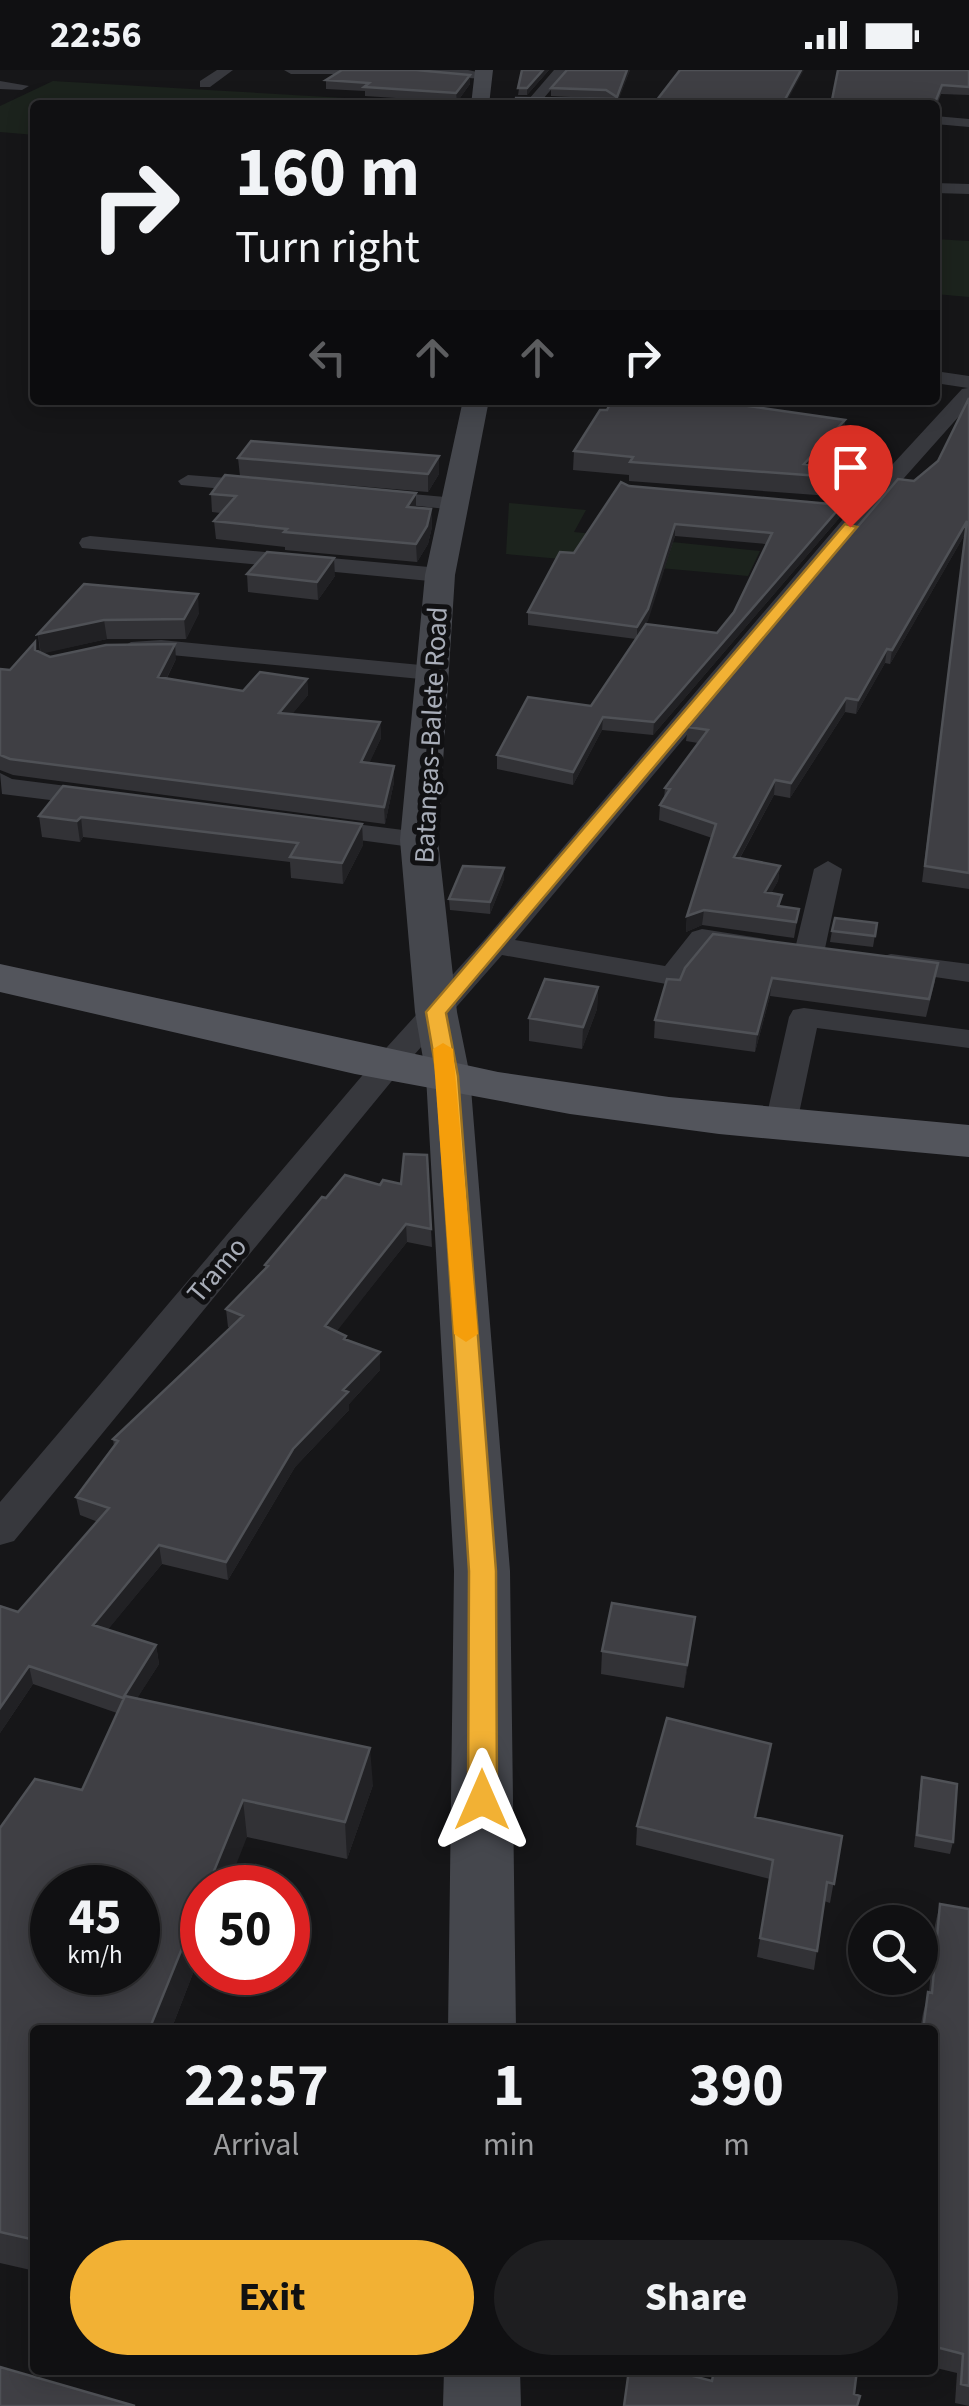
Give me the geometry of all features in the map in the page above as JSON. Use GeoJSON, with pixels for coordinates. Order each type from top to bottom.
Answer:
{"type":"FeatureCollection","features":[{"type":"Feature","properties":{"kind":"main road"},"geometry":{"type":"LineString","coordinates":[[480,100],[484,72]]}},
{"type":"Feature","properties":{"kind":"main road","name":"Batangas-Balete Road"},"geometry":{"type":"LineString","coordinates":[[475,405],[440,575],[419,840],[436,1012],[448,1076],[482,1571],[482,2025]]}},
{"type":"Feature","properties":{"kind":"main road"},"geometry":{"type":"LineString","coordinates":[[0,978],[388,1064],[652,1111],[969,1141]]}},
{"type":"Feature","properties":{"kind":"main road"},"geometry":{"type":"LineString","coordinates":[[482,2375],[482,2406]]}},
{"type":"Feature","properties":{"kind":"street"},"geometry":{"type":"LineString","coordinates":[[205,84],[226,70]]}},
{"type":"Feature","properties":{"kind":"street"},"geometry":{"type":"LineString","coordinates":[[291,70],[342,70]]}},
{"type":"Feature","properties":{"kind":"street"},"geometry":{"type":"LineString","coordinates":[[405,70],[484,72]]}},
{"type":"Feature","properties":{"kind":"street"},"geometry":{"type":"LineString","coordinates":[[536,100],[561,70]]}},
{"type":"Feature","properties":{"kind":"street"},"geometry":{"type":"LineString","coordinates":[[0,84],[22,86]]}},
{"type":"Feature","properties":{"kind":"street"},"geometry":{"type":"LineString","coordinates":[[940,120],[969,122]]}},
{"type":"Feature","properties":{"kind":"street"},"geometry":{"type":"LineString","coordinates":[[940,188],[969,189]]}},
{"type":"Feature","properties":{"kind":"street"},"geometry":{"type":"LineString","coordinates":[[940,380],[968,393]]}},
{"type":"Feature","properties":{"kind":"street","name":"Tramo"},"geometry":{"type":"LineString","coordinates":[[0,1530],[388,1064],[495,945],[854,508],[968,393]]}},
{"type":"Feature","properties":{"kind":"street"},"geometry":{"type":"LineString","coordinates":[[188,480],[284,489]]}},
{"type":"Feature","properties":{"kind":"street"},"geometry":{"type":"LineString","coordinates":[[341,494],[456,504]]}},
{"type":"Feature","properties":{"kind":"street"},"geometry":{"type":"LineString","coordinates":[[90,543],[440,575]]}},
{"type":"Feature","properties":{"kind":"street"},"geometry":{"type":"LineString","coordinates":[[106,650],[161,647],[431,673]]}},
{"type":"Feature","properties":{"kind":"street"},"geometry":{"type":"LineString","coordinates":[[0,781],[2,786],[135,803]]}},
{"type":"Feature","properties":{"kind":"street"},"geometry":{"type":"LineString","coordinates":[[286,823],[419,840]]}},
{"type":"Feature","properties":{"kind":"street"},"geometry":{"type":"LineString","coordinates":[[809,953],[828,870]]}},
{"type":"Feature","properties":{"kind":"street"},"geometry":{"type":"LineString","coordinates":[[495,945],[672,976],[702,938],[969,973]]}},
{"type":"Feature","properties":{"kind":"street"},"geometry":{"type":"LineString","coordinates":[[781,1123],[804,1017],[969,1039]]}},
{"type":"Feature","properties":{"kind":"shaded area"},"geometry":{"type":"Polygon","coordinates":[[[53,81],[380,100],[30,100],[30,135],[0,132],[0,106],[53,81]]]}},
{"type":"Feature","properties":{"kind":"shaded area"},"geometry":{"type":"Polygon","coordinates":[[[940,239],[969,241],[969,297],[940,294],[940,239]]]}},
{"type":"Feature","properties":{"kind":"shaded area"},"geometry":{"type":"Polygon","coordinates":[[[509,503],[586,510],[574,532],[760,551],[748,576],[506,554],[509,503]]]}},
{"type":"Feature","properties":{"kind":"building"},"geometry":{"type":"Polygon","coordinates":[[[342,70],[470,75],[456,93],[364,87],[369,83],[326,80],[342,70]]]}},
{"type":"Feature","properties":{"kind":"building"},"geometry":{"type":"Polygon","coordinates":[[[522,70],[543,70],[527,88],[518,88],[522,70]]]}},
{"type":"Feature","properties":{"kind":"building"},"geometry":{"type":"Polygon","coordinates":[[[567,70],[627,70],[617,97],[606,90],[551,88],[567,70]]]}},
{"type":"Feature","properties":{"kind":"building"},"geometry":{"type":"Polygon","coordinates":[[[680,70],[801,70],[785,100],[657,100],[680,70]]]}},
{"type":"Feature","properties":{"kind":"building"},"geometry":{"type":"Polygon","coordinates":[[[838,70],[969,70],[969,87],[942,85],[936,100],[832,100],[838,70]]]}},
{"type":"Feature","properties":{"kind":"building"},"geometry":{"type":"Polygon","coordinates":[[[516,98],[616,99],[616,100],[516,98]]]}},
{"type":"Feature","properties":{"kind":"building"},"geometry":{"type":"Polygon","coordinates":[[[969,398],[969,873],[925,866],[967,521],[892,650],[887,649],[858,700],[846,698],[791,783],[775,780],[734,857],[780,866],[765,892],[782,895],[778,906],[799,909],[796,922],[704,910],[687,916],[716,824],[660,805],[670,789],[665,788],[708,730],[688,727],[898,479],[914,481],[938,461],[969,398]]]}},
{"type":"Feature","properties":{"kind":"building"},"geometry":{"type":"Polygon","coordinates":[[[610,405],[741,405],[845,420],[804,464],[868,471],[860,479],[630,462],[633,457],[574,451],[600,410],[607,410],[610,405]]]}},
{"type":"Feature","properties":{"kind":"building"},"geometry":{"type":"Polygon","coordinates":[[[251,441],[439,456],[428,474],[238,458],[251,441]]]}},
{"type":"Feature","properties":{"kind":"building"},"geometry":{"type":"Polygon","coordinates":[[[225,475],[416,493],[407,507],[431,509],[427,526],[416,544],[284,532],[287,529],[214,521],[236,496],[211,494],[225,475]]]}},
{"type":"Feature","properties":{"kind":"building"},"geometry":{"type":"Polygon","coordinates":[[[621,482],[629,486],[842,505],[654,722],[603,717],[573,772],[497,755],[528,697],[591,706],[646,624],[717,633],[734,612],[772,533],[675,524],[648,609],[637,627],[528,612],[560,552],[574,553],[621,482]]]}},
{"type":"Feature","properties":{"kind":"building"},"geometry":{"type":"Polygon","coordinates":[[[267,552],[334,558],[317,582],[247,574],[267,552]]]}},
{"type":"Feature","properties":{"kind":"building"},"geometry":{"type":"Polygon","coordinates":[[[84,584],[198,594],[184,619],[104,620],[38,634],[84,584]]]}},
{"type":"Feature","properties":{"kind":"building"},"geometry":{"type":"Polygon","coordinates":[[[35,642],[35,650],[50,657],[106,645],[175,644],[158,677],[243,691],[260,672],[307,679],[279,713],[380,722],[361,762],[394,766],[384,807],[0,755],[0,669],[10,670],[35,642]]]}},
{"type":"Feature","properties":{"kind":"building"},"geometry":{"type":"Polygon","coordinates":[[[63,786],[362,824],[342,863],[290,857],[298,843],[81,817],[77,821],[39,816],[63,786]]]}},
{"type":"Feature","properties":{"kind":"building"},"geometry":{"type":"Polygon","coordinates":[[[463,866],[504,868],[490,902],[449,899],[463,866]]]}},
{"type":"Feature","properties":{"kind":"building"},"geometry":{"type":"Polygon","coordinates":[[[835,918],[877,923],[875,936],[832,931],[835,918]]]}},
{"type":"Feature","properties":{"kind":"building"},"geometry":{"type":"Polygon","coordinates":[[[713,934],[938,963],[929,999],[772,978],[757,1034],[655,1020],[667,979],[680,980],[713,934]]]}},
{"type":"Feature","properties":{"kind":"building"},"geometry":{"type":"Polygon","coordinates":[[[545,979],[598,987],[583,1027],[529,1018],[545,979]]]}},
{"type":"Feature","properties":{"kind":"building"},"geometry":{"type":"Polygon","coordinates":[[[404,1154],[427,1155],[431,1229],[406,1224],[325,1326],[346,1336],[344,1339],[380,1352],[293,1449],[226,1562],[159,1545],[93,1625],[156,1645],[123,1698],[29,1666],[0,1708],[0,1606],[18,1612],[109,1508],[76,1497],[118,1441],[113,1439],[243,1316],[226,1309],[268,1266],[265,1265],[322,1197],[326,1198],[345,1175],[380,1185],[383,1180],[401,1184],[404,1154]]]}},
{"type":"Feature","properties":{"kind":"building"},"geometry":{"type":"Polygon","coordinates":[[[612,1603],[695,1617],[687,1665],[602,1651],[612,1603]]]}},
{"type":"Feature","properties":{"kind":"building"},"geometry":{"type":"Polygon","coordinates":[[[125,1696],[370,1748],[345,1822],[243,1800],[216,1865],[180,1865],[180,1953],[151,2025],[30,2025],[30,2239],[0,2232],[0,1828],[35,1779],[82,1790],[125,1696]]]}},
{"type":"Feature","properties":{"kind":"building"},"geometry":{"type":"Polygon","coordinates":[[[667,1718],[771,1744],[755,1817],[842,1836],[834,1884],[827,1882],[817,1951],[760,1938],[773,1860],[637,1826],[667,1718]]]}},
{"type":"Feature","properties":{"kind":"building"},"geometry":{"type":"Polygon","coordinates":[[[922,1777],[957,1784],[953,1842],[917,1835],[922,1777]]]}},
{"type":"Feature","properties":{"kind":"building"},"geometry":{"type":"Polygon","coordinates":[[[940,1904],[969,1909],[969,2386],[961,2384],[963,2354],[938,2348],[938,2025],[924,2025],[928,1995],[938,1995],[940,1904]]]}},
{"type":"Feature","properties":{"kind":"building"},"geometry":{"type":"Polygon","coordinates":[[[0,2367],[135,2406],[0,2406],[0,2367]]]}},
{"type":"Feature","properties":{"kind":"building"},"geometry":{"type":"Polygon","coordinates":[[[628,2375],[689,2375],[712,2381],[713,2375],[856,2375],[854,2394],[860,2396],[857,2406],[624,2406],[628,2375]]]}},
{"type":"Feature","properties":{"kind":"slow traffic"},"geometry":{"type":"LineString","coordinates":[[443,1049],[466,1334]]}},
{"type":"Feature","properties":{"kind":"route"},"geometry":{"type":"LineString","coordinates":[[482,1800],[482,1571],[448,1076],[436,1012],[850,527]]}}]}
